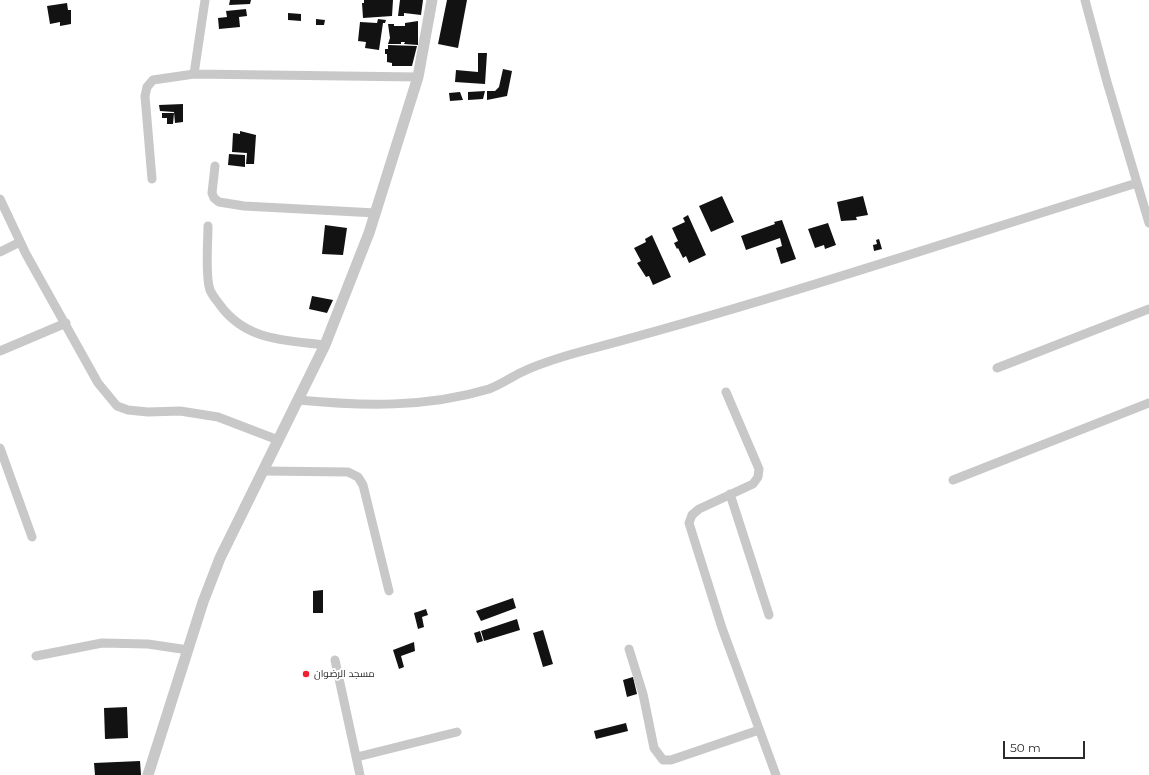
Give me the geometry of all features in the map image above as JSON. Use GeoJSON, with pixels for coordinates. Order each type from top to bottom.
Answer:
{"type":"FeatureCollection","features":[{"type":"Feature","properties":{"kind":"street"},"geometry":{"type":"LineString","coordinates":[[194,74],[205,0]]}},
{"type":"Feature","properties":{"kind":"street"},"geometry":{"type":"LineString","coordinates":[[148,775],[203,602],[220,558],[325,345],[369,234],[418,77],[432,0]]}},
{"type":"Feature","properties":{"kind":"street"},"geometry":{"type":"LineString","coordinates":[[1085,0],[1149,223]]}},
{"type":"Feature","properties":{"kind":"street"},"geometry":{"type":"LineString","coordinates":[[152,179],[145,96],[147,87],[153,80],[194,74],[418,77]]}},
{"type":"Feature","properties":{"kind":"street"},"geometry":{"type":"LineString","coordinates":[[215,166],[212,193],[214,198],[219,202],[244,206],[376,213]]}},
{"type":"Feature","properties":{"kind":"street"},"geometry":{"type":"LineString","coordinates":[[298,400],[352,405],[401,405],[451,399],[492,388],[522,372],[555,359],[668,329],[1137,183]]}},
{"type":"Feature","properties":{"kind":"street"},"geometry":{"type":"LineString","coordinates":[[0,199],[20,242],[98,383],[117,406],[128,410],[148,412],[180,411],[218,417],[278,440]]}},
{"type":"Feature","properties":{"kind":"street"},"geometry":{"type":"LineString","coordinates":[[208,226],[210,290],[225,312],[240,326],[254,334],[276,339],[325,345]]}},
{"type":"Feature","properties":{"kind":"street"},"geometry":{"type":"LineString","coordinates":[[0,252],[20,242]]}},
{"type":"Feature","properties":{"kind":"street"},"geometry":{"type":"LineString","coordinates":[[997,368],[1149,308]]}},
{"type":"Feature","properties":{"kind":"street"},"geometry":{"type":"LineString","coordinates":[[0,352],[66,323]]}},
{"type":"Feature","properties":{"kind":"street"},"geometry":{"type":"LineString","coordinates":[[726,392],[759,469],[758,477],[753,484],[699,509],[692,515],[689,523],[722,628],[776,775]]}},
{"type":"Feature","properties":{"kind":"street"},"geometry":{"type":"LineString","coordinates":[[953,480],[1149,404]]}},
{"type":"Feature","properties":{"kind":"street"},"geometry":{"type":"LineString","coordinates":[[0,448],[32,537]]}},
{"type":"Feature","properties":{"kind":"street"},"geometry":{"type":"LineString","coordinates":[[263,471],[348,472],[358,477],[363,485],[390,591]]}},
{"type":"Feature","properties":{"kind":"street"},"geometry":{"type":"LineString","coordinates":[[730,494],[769,615]]}},
{"type":"Feature","properties":{"kind":"street"},"geometry":{"type":"LineString","coordinates":[[36,656],[102,643],[148,644],[188,650]]}},
{"type":"Feature","properties":{"kind":"street"},"geometry":{"type":"LineString","coordinates":[[629,649],[642,694],[654,748],[662,760],[671,760],[759,730]]}},
{"type":"Feature","properties":{"kind":"street"},"geometry":{"type":"LineString","coordinates":[[335,660],[360,775]]}},
{"type":"Feature","properties":{"kind":"street"},"geometry":{"type":"LineString","coordinates":[[357,757],[457,732]]}},
{"type":"Feature","properties":{"kind":"building"},"geometry":{"type":"Polygon","coordinates":[[[230,0],[251,0],[250,4],[229,5],[230,0]]]}},
{"type":"Feature","properties":{"kind":"building"},"geometry":{"type":"Polygon","coordinates":[[[364,0],[393,0],[392,16],[363,18],[362,3],[364,3],[364,0]]]}},
{"type":"Feature","properties":{"kind":"building"},"geometry":{"type":"Polygon","coordinates":[[[400,0],[423,0],[421,15],[404,13],[404,16],[398,16],[400,0]]]}},
{"type":"Feature","properties":{"kind":"building"},"geometry":{"type":"Polygon","coordinates":[[[447,0],[467,0],[458,48],[438,44],[447,0]]]}},
{"type":"Feature","properties":{"kind":"building"},"geometry":{"type":"Polygon","coordinates":[[[67,3],[68,10],[71,10],[71,24],[60,26],[60,22],[50,24],[47,6],[67,3]]]}},
{"type":"Feature","properties":{"kind":"building"},"geometry":{"type":"Polygon","coordinates":[[[246,9],[247,16],[239,17],[240,27],[219,29],[218,18],[227,17],[226,11],[246,9]]]}},
{"type":"Feature","properties":{"kind":"building"},"geometry":{"type":"Polygon","coordinates":[[[288,13],[301,14],[301,21],[288,20],[288,13]]]}},
{"type":"Feature","properties":{"kind":"building"},"geometry":{"type":"Polygon","coordinates":[[[316,19],[325,20],[324,25],[316,25],[316,19]]]}},
{"type":"Feature","properties":{"kind":"building"},"geometry":{"type":"Polygon","coordinates":[[[378,19],[386,20],[385,23],[383,23],[379,50],[365,48],[366,42],[358,41],[360,22],[377,23],[378,19]]]}},
{"type":"Feature","properties":{"kind":"building"},"geometry":{"type":"Polygon","coordinates":[[[418,21],[418,45],[404,44],[405,42],[401,42],[401,44],[388,44],[390,38],[388,24],[394,24],[394,26],[405,26],[405,23],[418,21]]]}},
{"type":"Feature","properties":{"kind":"building"},"geometry":{"type":"Polygon","coordinates":[[[388,45],[417,46],[412,66],[392,66],[392,63],[387,62],[387,54],[385,54],[385,49],[388,49],[388,45]]]}},
{"type":"Feature","properties":{"kind":"building"},"geometry":{"type":"Polygon","coordinates":[[[478,53],[487,53],[485,84],[455,82],[456,70],[478,72],[478,53]]]}},
{"type":"Feature","properties":{"kind":"building"},"geometry":{"type":"Polygon","coordinates":[[[503,69],[512,71],[507,96],[487,100],[487,91],[495,91],[499,87],[503,69]]]}},
{"type":"Feature","properties":{"kind":"building"},"geometry":{"type":"Polygon","coordinates":[[[485,91],[483,99],[468,100],[468,92],[485,91]]]}},
{"type":"Feature","properties":{"kind":"building"},"geometry":{"type":"Polygon","coordinates":[[[460,92],[463,100],[450,101],[449,93],[460,92]]]}},
{"type":"Feature","properties":{"kind":"building"},"geometry":{"type":"Polygon","coordinates":[[[183,104],[183,122],[175,123],[174,112],[160,111],[159,105],[183,104]]]}},
{"type":"Feature","properties":{"kind":"building"},"geometry":{"type":"Polygon","coordinates":[[[162,113],[174,113],[173,124],[167,124],[167,118],[162,118],[162,113]]]}},
{"type":"Feature","properties":{"kind":"building"},"geometry":{"type":"Polygon","coordinates":[[[240,131],[256,135],[254,164],[246,164],[247,153],[232,152],[233,133],[240,134],[240,131]]]}},
{"type":"Feature","properties":{"kind":"building"},"geometry":{"type":"Polygon","coordinates":[[[229,154],[245,155],[245,167],[228,165],[229,154]]]}},
{"type":"Feature","properties":{"kind":"building"},"geometry":{"type":"Polygon","coordinates":[[[722,196],[734,222],[711,232],[699,206],[722,196]]]}},
{"type":"Feature","properties":{"kind":"building"},"geometry":{"type":"Polygon","coordinates":[[[863,196],[868,215],[856,217],[857,220],[841,221],[837,202],[863,196]]]}},
{"type":"Feature","properties":{"kind":"building"},"geometry":{"type":"Polygon","coordinates":[[[688,215],[706,255],[689,263],[686,256],[683,258],[674,243],[678,241],[672,228],[685,222],[683,218],[688,215]]]}},
{"type":"Feature","properties":{"kind":"building"},"geometry":{"type":"Polygon","coordinates":[[[782,220],[796,259],[781,264],[776,248],[782,246],[780,238],[746,250],[741,236],[782,220]]]}},
{"type":"Feature","properties":{"kind":"building"},"geometry":{"type":"Polygon","coordinates":[[[828,223],[836,245],[825,249],[824,245],[815,248],[808,229],[828,223]]]}},
{"type":"Feature","properties":{"kind":"building"},"geometry":{"type":"Polygon","coordinates":[[[325,225],[347,228],[343,255],[322,254],[325,225]]]}},
{"type":"Feature","properties":{"kind":"building"},"geometry":{"type":"Polygon","coordinates":[[[652,235],[671,277],[653,285],[649,276],[646,277],[637,263],[641,261],[634,248],[646,242],[645,239],[652,235]]]}},
{"type":"Feature","properties":{"kind":"building"},"geometry":{"type":"Polygon","coordinates":[[[879,239],[882,249],[874,251],[873,245],[877,244],[876,240],[879,239]]]}},
{"type":"Feature","properties":{"kind":"building"},"geometry":{"type":"Polygon","coordinates":[[[312,296],[333,300],[327,313],[309,309],[312,296]]]}},
{"type":"Feature","properties":{"kind":"building"},"geometry":{"type":"Polygon","coordinates":[[[323,590],[323,613],[313,613],[313,591],[323,590]]]}},
{"type":"Feature","properties":{"kind":"building"},"geometry":{"type":"Polygon","coordinates":[[[513,598],[516,608],[481,621],[476,611],[513,598]]]}},
{"type":"Feature","properties":{"kind":"building"},"geometry":{"type":"Polygon","coordinates":[[[426,609],[428,615],[422,617],[424,627],[418,629],[414,613],[426,609]]]}},
{"type":"Feature","properties":{"kind":"building"},"geometry":{"type":"Polygon","coordinates":[[[517,619],[520,630],[484,641],[481,631],[517,619]]]}},
{"type":"Feature","properties":{"kind":"building"},"geometry":{"type":"Polygon","coordinates":[[[543,630],[553,664],[543,667],[533,633],[543,630]]]}},
{"type":"Feature","properties":{"kind":"building"},"geometry":{"type":"Polygon","coordinates":[[[480,631],[483,641],[477,643],[474,633],[480,631]]]}},
{"type":"Feature","properties":{"kind":"building"},"geometry":{"type":"Polygon","coordinates":[[[414,642],[415,651],[401,656],[404,667],[399,669],[393,650],[414,642]]]}},
{"type":"Feature","properties":{"kind":"building"},"geometry":{"type":"Polygon","coordinates":[[[633,677],[637,694],[627,697],[623,680],[633,677]]]}},
{"type":"Feature","properties":{"kind":"building"},"geometry":{"type":"Polygon","coordinates":[[[127,707],[128,738],[105,739],[104,708],[127,707]]]}},
{"type":"Feature","properties":{"kind":"building"},"geometry":{"type":"Polygon","coordinates":[[[626,723],[628,731],[596,739],[594,731],[626,723]]]}},
{"type":"Feature","properties":{"kind":"building"},"geometry":{"type":"Polygon","coordinates":[[[140,761],[141,775],[95,775],[94,763],[140,761]]]}},
{"type":"Feature","properties":{"kind":"place","name":"مسجد الرضوان"},"geometry":{"type":"Point","coordinates":[306,674]}}]}
